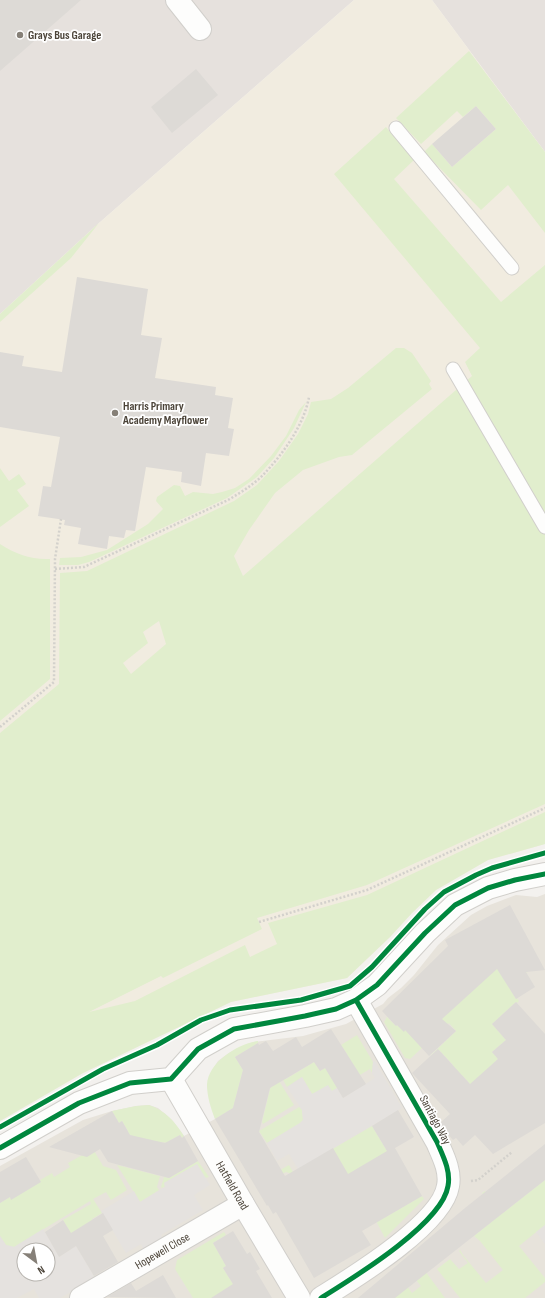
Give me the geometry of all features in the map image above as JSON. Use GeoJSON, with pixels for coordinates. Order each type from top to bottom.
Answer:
{"type":"FeatureCollection","features":[{"type":"Feature","properties":{"kind":"street"},"geometry":{"type":"LineString","coordinates":[[177,0],[200,29]]}},
{"type":"Feature","properties":{"kind":"street"},"geometry":{"type":"LineString","coordinates":[[0,1148],[79,1102],[130,1083],[171,1079],[198,1049],[234,1029],[336,1009],[356,1000],[378,985],[425,933],[455,905],[488,888],[515,880],[545,874]]}},
{"type":"Feature","properties":{"kind":"street","name":"Santiago Way"},"geometry":{"type":"LineString","coordinates":[[321,1298],[368,1268],[421,1225],[445,1199],[448,1185],[446,1162],[437,1142],[356,1000]]}},
{"type":"Feature","properties":{"kind":"street","name":"Hatfield Road"},"geometry":{"type":"LineString","coordinates":[[171,1079],[243,1204],[293,1296]]}},
{"type":"Feature","properties":{"kind":"street","name":"Hopewell Close"},"geometry":{"type":"LineString","coordinates":[[81,1298],[243,1204]]}},
{"type":"Feature","properties":{"kind":"lane"},"geometry":{"type":"LineString","coordinates":[[396,128],[512,268]]}},
{"type":"Feature","properties":{"kind":"lane"},"geometry":{"type":"LineString","coordinates":[[453,369],[545,527]]}},
{"type":"Feature","properties":{"kind":"path"},"geometry":{"type":"LineString","coordinates":[[55,569],[84,567],[228,500],[247,488],[262,475],[294,435],[304,415],[309,397]]}},
{"type":"Feature","properties":{"kind":"path"},"geometry":{"type":"LineString","coordinates":[[0,727],[54,682],[55,569],[61,519]]}},
{"type":"Feature","properties":{"kind":"path"},"geometry":{"type":"LineString","coordinates":[[259,922],[367,890],[545,808]]}},
{"type":"Feature","properties":{"kind":"path"},"geometry":{"type":"LineString","coordinates":[[478,1180],[512,1152]]}},
{"type":"Feature","properties":{"kind":"shaded area"},"geometry":{"type":"Polygon","coordinates":[[[0,0],[354,0],[99,223],[0,314],[0,0]]]}},
{"type":"Feature","properties":{"kind":"shaded area"},"geometry":{"type":"Polygon","coordinates":[[[354,0],[432,0],[545,152],[545,844],[488,860],[436,890],[347,978],[231,1002],[83,1073],[0,1121],[0,314],[99,223],[354,0]]]}},
{"type":"Feature","properties":{"kind":"shaded area"},"geometry":{"type":"Polygon","coordinates":[[[432,0],[545,0],[545,152],[432,0]]]}},
{"type":"Feature","properties":{"kind":"shaded area"},"geometry":{"type":"Polygon","coordinates":[[[545,894],[545,1298],[0,1298],[0,1166],[83,1120],[112,1111],[136,1106],[149,1105],[158,1108],[172,1120],[184,1136],[215,1119],[207,1085],[213,1069],[218,1061],[229,1053],[253,1042],[303,1036],[346,1024],[383,1004],[414,975],[438,945],[471,915],[487,906],[516,895],[537,897],[545,894]]]}},
{"type":"Feature","properties":{"kind":"shaded area"},"geometry":{"type":"Polygon","coordinates":[[[375,1061],[402,1108],[298,1169],[289,1154],[277,1161],[267,1143],[303,1120],[302,1110],[287,1087],[302,1077],[312,1094],[328,1085],[332,1091],[337,1088],[343,1098],[375,1078],[372,1073],[373,1062],[375,1061]]]}},
{"type":"Feature","properties":{"kind":"shaded area"},"geometry":{"type":"Polygon","coordinates":[[[197,1164],[210,1185],[194,1195],[203,1210],[161,1235],[163,1239],[145,1251],[141,1244],[126,1253],[101,1211],[134,1191],[140,1202],[165,1187],[164,1183],[197,1164]]]}},
{"type":"Feature","properties":{"kind":"shaded area"},"geometry":{"type":"Polygon","coordinates":[[[545,1225],[545,1244],[536,1232],[545,1225]]]}},
{"type":"Feature","properties":{"kind":"shaded area"},"geometry":{"type":"Polygon","coordinates":[[[43,1229],[50,1242],[22,1242],[43,1229]]]}},
{"type":"Feature","properties":{"kind":"shaded area"},"geometry":{"type":"Polygon","coordinates":[[[0,1236],[6,1245],[14,1247],[16,1246],[16,1282],[56,1282],[56,1252],[59,1257],[76,1246],[95,1278],[60,1298],[39,1298],[34,1289],[17,1298],[0,1298],[0,1236]]]}},
{"type":"Feature","properties":{"kind":"green space"},"geometry":{"type":"Polygon","coordinates":[[[469,51],[545,152],[545,233],[508,185],[481,210],[424,152],[432,144],[452,167],[496,129],[476,106],[463,117],[457,111],[421,144],[396,118],[469,51]]]}},
{"type":"Feature","properties":{"kind":"green space"},"geometry":{"type":"Polygon","coordinates":[[[386,127],[414,160],[394,179],[501,302],[545,265],[545,804],[367,885],[257,918],[262,929],[163,978],[161,976],[89,1012],[135,1001],[245,945],[250,957],[277,944],[268,923],[367,895],[545,812],[545,844],[488,860],[436,890],[347,978],[231,1002],[83,1073],[0,1121],[0,733],[59,684],[60,573],[87,571],[234,501],[257,485],[279,461],[298,434],[308,414],[311,402],[331,399],[348,388],[396,348],[404,348],[412,353],[431,381],[429,384],[432,389],[352,455],[339,457],[303,470],[275,493],[249,530],[234,556],[243,576],[472,376],[465,362],[480,348],[334,174],[386,127]],[[159,621],[143,632],[148,643],[123,663],[131,674],[166,644],[159,621]]]}},
{"type":"Feature","properties":{"kind":"green space"},"geometry":{"type":"Polygon","coordinates":[[[99,223],[71,258],[0,322],[0,314],[99,223]]]}},
{"type":"Feature","properties":{"kind":"green space"},"geometry":{"type":"Polygon","coordinates":[[[306,402],[294,428],[274,458],[257,477],[227,498],[89,562],[78,565],[59,565],[60,558],[81,557],[107,550],[148,524],[163,509],[156,501],[157,497],[174,485],[180,486],[185,496],[193,492],[213,494],[235,488],[249,479],[271,456],[286,436],[299,410],[306,402]]]}},
{"type":"Feature","properties":{"kind":"green space"},"geometry":{"type":"Polygon","coordinates":[[[0,468],[9,481],[19,474],[26,484],[17,490],[29,506],[0,527],[0,468]]]}},
{"type":"Feature","properties":{"kind":"green space"},"geometry":{"type":"Polygon","coordinates":[[[0,544],[24,556],[50,559],[50,679],[0,721],[0,544]]]}},
{"type":"Feature","properties":{"kind":"green space"},"geometry":{"type":"Polygon","coordinates":[[[488,951],[528,972],[505,980],[516,999],[517,998],[519,1001],[492,1024],[506,1040],[492,1052],[498,1059],[496,1061],[514,1080],[476,1091],[462,1075],[447,1089],[453,1065],[439,1050],[430,1056],[456,1031],[449,1023],[410,1059],[405,1058],[384,1022],[387,1017],[396,1026],[397,1025],[404,1031],[488,951]]]}},
{"type":"Feature","properties":{"kind":"green space"},"geometry":{"type":"Polygon","coordinates":[[[357,1035],[373,1062],[372,1073],[370,1069],[332,1091],[312,1094],[302,1077],[287,1087],[277,1069],[279,1068],[286,1079],[314,1062],[320,1071],[347,1054],[341,1045],[357,1035]]]}},
{"type":"Feature","properties":{"kind":"green space"},"geometry":{"type":"Polygon","coordinates":[[[258,1041],[258,1043],[235,1057],[243,1070],[233,1108],[215,1119],[207,1089],[209,1077],[213,1069],[218,1062],[233,1050],[258,1041]]]}},
{"type":"Feature","properties":{"kind":"green space"},"geometry":{"type":"Polygon","coordinates":[[[274,1073],[294,1105],[263,1124],[262,1122],[274,1073]]]}},
{"type":"Feature","properties":{"kind":"green space"},"geometry":{"type":"Polygon","coordinates":[[[149,1105],[160,1110],[170,1118],[184,1136],[182,1138],[180,1135],[169,1141],[171,1143],[144,1141],[125,1133],[128,1131],[122,1121],[119,1123],[112,1111],[149,1105]]]}},
{"type":"Feature","properties":{"kind":"green space"},"geometry":{"type":"Polygon","coordinates":[[[299,1107],[302,1110],[303,1120],[267,1143],[259,1131],[299,1107]]]}},
{"type":"Feature","properties":{"kind":"green space"},"geometry":{"type":"Polygon","coordinates":[[[372,1126],[387,1151],[384,1218],[422,1196],[424,1199],[385,1238],[375,1219],[292,1177],[289,1173],[286,1172],[278,1176],[275,1173],[289,1165],[293,1172],[372,1126]]]}},
{"type":"Feature","properties":{"kind":"green space"},"geometry":{"type":"Polygon","coordinates":[[[93,1149],[103,1166],[116,1170],[127,1190],[111,1200],[106,1192],[93,1199],[102,1213],[92,1219],[96,1225],[78,1245],[63,1220],[91,1204],[90,1201],[22,1242],[16,1242],[16,1246],[14,1247],[6,1245],[0,1236],[0,1203],[10,1197],[11,1199],[52,1173],[54,1177],[70,1167],[68,1163],[93,1149]]]}},
{"type":"Feature","properties":{"kind":"green space"},"geometry":{"type":"Polygon","coordinates":[[[198,1161],[209,1177],[205,1178],[197,1164],[164,1183],[166,1186],[161,1187],[164,1177],[169,1178],[198,1161]]]}},
{"type":"Feature","properties":{"kind":"green space"},"geometry":{"type":"Polygon","coordinates":[[[117,1165],[160,1176],[157,1187],[159,1190],[140,1202],[117,1165]]]}},
{"type":"Feature","properties":{"kind":"green space"},"geometry":{"type":"Polygon","coordinates":[[[545,1180],[545,1225],[519,1246],[545,1278],[545,1282],[525,1298],[460,1298],[437,1269],[450,1259],[459,1269],[468,1263],[459,1251],[460,1250],[486,1283],[503,1270],[480,1241],[474,1236],[500,1215],[482,1193],[485,1191],[503,1213],[545,1180]]]}},
{"type":"Feature","properties":{"kind":"green space"},"geometry":{"type":"Polygon","coordinates":[[[224,1232],[226,1235],[213,1243],[226,1266],[223,1268],[233,1284],[233,1298],[193,1298],[175,1269],[177,1260],[224,1232]]]}},
{"type":"Feature","properties":{"kind":"green space"},"geometry":{"type":"Polygon","coordinates":[[[425,1271],[445,1298],[391,1298],[407,1286],[412,1293],[421,1286],[415,1279],[425,1271]]]}},
{"type":"Feature","properties":{"kind":"building","name":"Grays Bus Garage"},"geometry":{"type":"Polygon","coordinates":[[[0,0],[81,0],[0,71],[0,0]]]}},
{"type":"Feature","properties":{"kind":"building"},"geometry":{"type":"Polygon","coordinates":[[[196,69],[218,95],[172,133],[151,107],[196,69]]]}},
{"type":"Feature","properties":{"kind":"building"},"geometry":{"type":"Polygon","coordinates":[[[476,106],[496,129],[452,167],[432,144],[476,106]]]}},
{"type":"Feature","properties":{"kind":"building","name":"Harris Primary Academy Mayflower"},"geometry":{"type":"Polygon","coordinates":[[[77,277],[148,289],[141,335],[162,338],[155,378],[216,387],[215,395],[233,398],[228,428],[234,429],[229,456],[206,453],[201,486],[181,482],[182,472],[146,467],[135,531],[126,530],[124,538],[109,536],[107,549],[78,544],[81,528],[64,525],[65,520],[38,516],[43,486],[51,487],[60,437],[0,427],[0,352],[24,356],[22,366],[62,372],[77,277]]]}},
{"type":"Feature","properties":{"kind":"building"},"geometry":{"type":"Polygon","coordinates":[[[510,905],[545,970],[526,972],[535,987],[516,999],[497,969],[442,1019],[456,1031],[429,1056],[405,1030],[404,1032],[397,1025],[396,1026],[382,1011],[448,946],[445,940],[510,905]]]}},
{"type":"Feature","properties":{"kind":"building"},"geometry":{"type":"Polygon","coordinates":[[[516,1002],[545,1034],[545,1123],[493,1154],[475,1135],[463,1146],[456,1138],[453,1140],[440,1123],[450,1114],[412,1073],[438,1049],[470,1084],[498,1059],[492,1052],[506,1040],[492,1024],[516,1002]]]}},
{"type":"Feature","properties":{"kind":"building"},"geometry":{"type":"Polygon","coordinates":[[[331,1029],[366,1084],[343,1098],[325,1068],[320,1071],[314,1062],[270,1088],[259,1132],[285,1176],[333,1148],[348,1174],[387,1151],[372,1126],[398,1110],[414,1137],[395,1148],[422,1196],[362,1231],[371,1245],[314,1278],[276,1212],[273,1214],[268,1205],[267,1206],[215,1119],[233,1108],[243,1070],[235,1057],[258,1043],[259,1045],[266,1041],[273,1051],[296,1037],[302,1047],[331,1029]]]}},
{"type":"Feature","properties":{"kind":"building"},"geometry":{"type":"Polygon","coordinates":[[[112,1111],[119,1123],[122,1121],[130,1135],[165,1143],[180,1135],[182,1138],[184,1136],[198,1161],[169,1178],[108,1162],[100,1149],[87,1157],[49,1147],[112,1111]]]}},
{"type":"Feature","properties":{"kind":"building"},"geometry":{"type":"Polygon","coordinates":[[[545,1144],[545,1180],[395,1298],[358,1298],[465,1208],[545,1144]]]}},
{"type":"Feature","properties":{"kind":"building"},"geometry":{"type":"Polygon","coordinates":[[[26,1157],[41,1182],[11,1200],[10,1197],[0,1203],[0,1172],[26,1157]]]}},
{"type":"Feature","properties":{"kind":"building"},"geometry":{"type":"Polygon","coordinates":[[[103,1213],[113,1230],[103,1236],[118,1262],[94,1276],[76,1246],[59,1257],[56,1252],[56,1242],[51,1242],[45,1232],[63,1220],[71,1233],[103,1213]]]}},
{"type":"Feature","properties":{"kind":"building"},"geometry":{"type":"Polygon","coordinates":[[[233,1231],[247,1254],[250,1252],[260,1269],[256,1271],[272,1298],[211,1298],[233,1284],[223,1268],[226,1266],[213,1243],[233,1231]]]}},
{"type":"Feature","properties":{"kind":"building"},"geometry":{"type":"Polygon","coordinates":[[[163,1275],[176,1298],[107,1297],[131,1283],[136,1291],[163,1275]]]}},
{"type":"Feature","properties":{"kind":"cycle path"},"geometry":{"type":"LineString","coordinates":[[0,1127],[103,1069],[157,1045],[201,1020],[230,1010],[301,1000],[350,986],[372,967],[425,909],[444,892],[492,868],[545,853]]}},
{"type":"Feature","properties":{"kind":"cycle path"},"geometry":{"type":"LineString","coordinates":[[0,1148],[79,1103],[130,1083],[171,1079],[198,1049],[234,1029],[336,1009],[356,1000],[377,985],[425,933],[455,905],[488,888],[515,880],[545,874]]}},
{"type":"Feature","properties":{"kind":"cycle path"},"geometry":{"type":"LineString","coordinates":[[321,1298],[374,1264],[414,1233],[430,1217],[442,1201],[449,1180],[444,1158],[437,1142],[356,1000]]}},
{"type":"Feature","properties":{"kind":"place","name":"Grays Bus Garage"},"geometry":{"type":"Point","coordinates":[20,35]}},
{"type":"Feature","properties":{"kind":"place","name":"Harris Primary Academy Mayflower"},"geometry":{"type":"Point","coordinates":[115,413]}}]}
